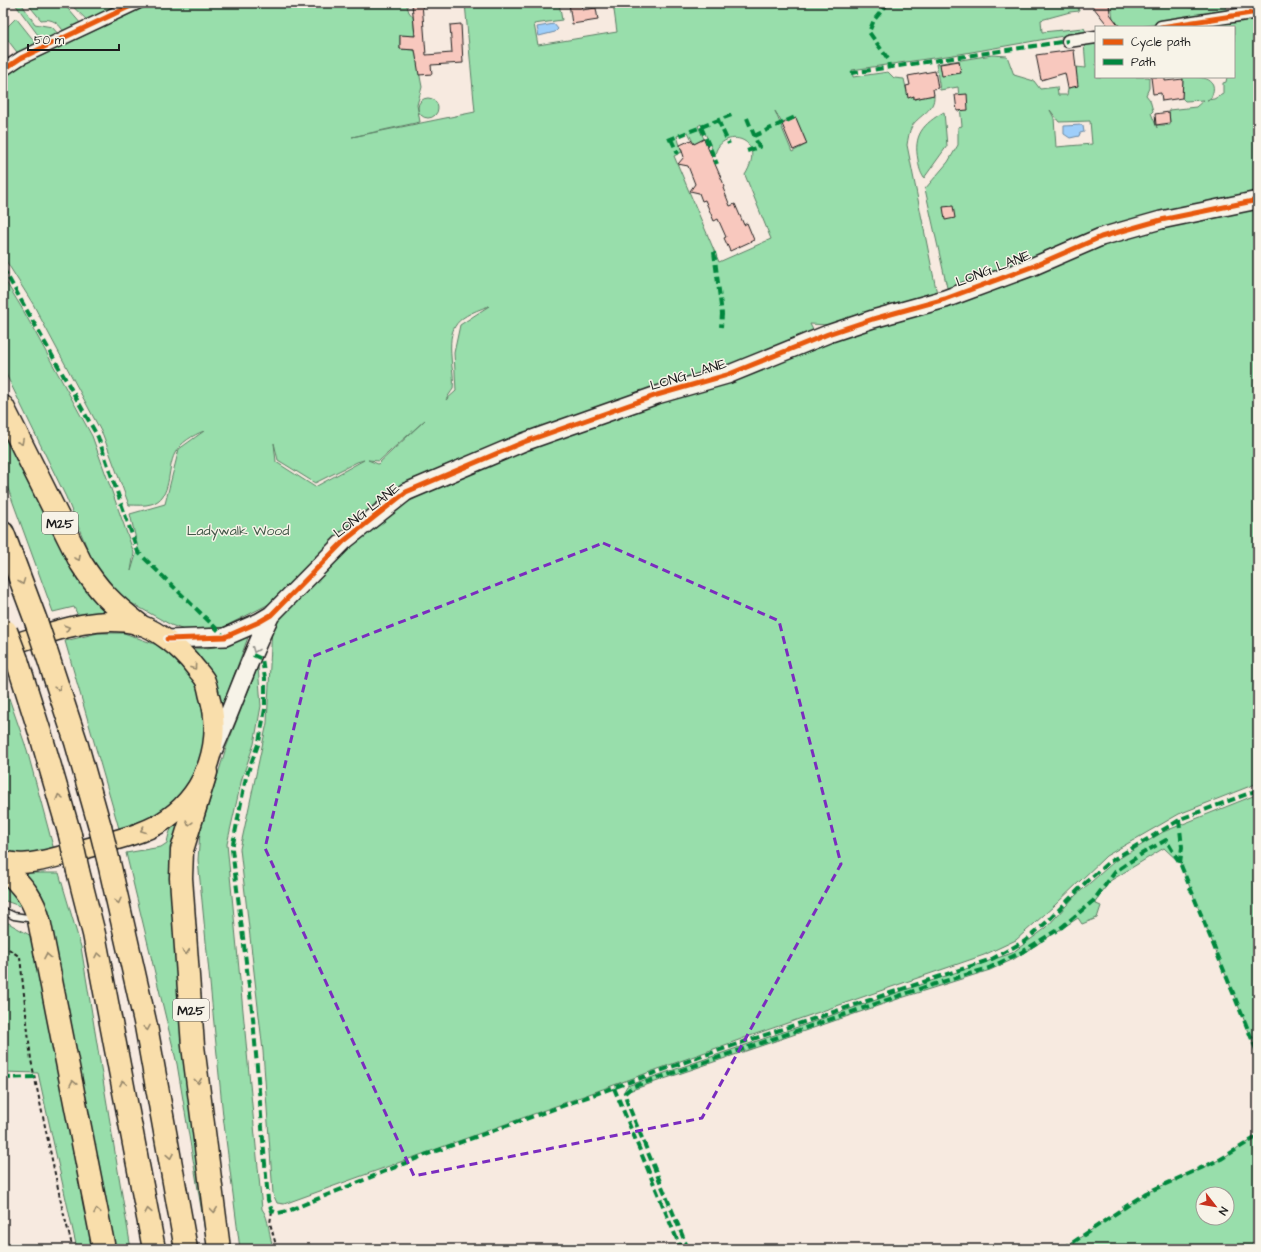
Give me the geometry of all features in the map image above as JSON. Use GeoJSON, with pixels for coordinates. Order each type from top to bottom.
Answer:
{"type":"FeatureCollection","features":[{"type":"Feature","properties":{"kind":"highway","name":"M25"},"geometry":{"type":"LineString","coordinates":[[3,407],[81,563],[95,586],[118,608],[138,624]]}},
{"type":"Feature","properties":{"kind":"highway"},"geometry":{"type":"LineString","coordinates":[[3,532],[36,621],[76,742],[100,827],[146,1026],[186,1249]]}},
{"type":"Feature","properties":{"kind":"highway"},"geometry":{"type":"LineString","coordinates":[[7,640],[42,739],[70,835],[94,934],[154,1249]]}},
{"type":"Feature","properties":{"kind":"highway","name":"M25"},"geometry":{"type":"LineString","coordinates":[[206,772],[182,850],[181,878],[193,1046],[219,1249]]}},
{"type":"Feature","properties":{"kind":"highway"},"geometry":{"type":"LineString","coordinates":[[3,866],[25,889],[35,904],[104,1249]]}},
{"type":"Feature","properties":{"kind":"main road"},"geometry":{"type":"LineString","coordinates":[[3,861],[26,864],[51,859],[147,830],[168,818],[189,798],[206,772],[213,752],[215,731],[214,711],[205,681],[186,656],[167,639],[138,624],[107,621],[7,640]]}},
{"type":"Feature","properties":{"kind":"street"},"geometry":{"type":"LineString","coordinates":[[3,70],[21,58],[137,3]]}},
{"type":"Feature","properties":{"kind":"street"},"geometry":{"type":"LineString","coordinates":[[1167,26],[1258,12]]}},
{"type":"Feature","properties":{"kind":"street"},"geometry":{"type":"LineString","coordinates":[[1068,41],[1095,37]]}},
{"type":"Feature","properties":{"kind":"street","name":"LONG LANE"},"geometry":{"type":"LineString","coordinates":[[167,639],[225,636],[259,622],[271,615],[344,541],[406,492],[524,442],[657,395],[727,375],[828,334],[873,319],[946,299],[1034,266],[1101,237],[1161,220],[1258,200]]}},
{"type":"Feature","properties":{"kind":"street","name":"LONG LANE"},"geometry":{"type":"LineString","coordinates":[[213,752],[271,615]]}},
{"type":"Feature","properties":{"kind":"lane"},"geometry":{"type":"LineString","coordinates":[[3,911],[14,916],[39,920]]}},
{"type":"Feature","properties":{"kind":"path"},"geometry":{"type":"LineString","coordinates":[[3,945],[20,957],[31,1060],[62,1207],[73,1249]]}},
{"type":"Feature","properties":{"kind":"path"},"geometry":{"type":"LineString","coordinates":[[272,1211],[270,1223],[277,1249]]}},
{"type":"Feature","properties":{"kind":"highlighted area"},"geometry":{"type":"Polygon","coordinates":[[[603,543],[779,621],[841,864],[702,1118],[414,1176],[265,848],[311,657],[603,543]]]}},
{"type":"Feature","properties":{"kind":"green space"},"geometry":{"type":"Polygon","coordinates":[[[3,3],[21,3],[35,24],[52,27],[60,36],[44,43],[15,4],[3,3]]]}},
{"type":"Feature","properties":{"kind":"green space"},"geometry":{"type":"Polygon","coordinates":[[[27,3],[63,3],[82,25],[65,33],[55,22],[41,20],[27,3]]]}},
{"type":"Feature","properties":{"kind":"green space"},"geometry":{"type":"Polygon","coordinates":[[[69,3],[126,3],[88,21],[69,3]]]}},
{"type":"Feature","properties":{"kind":"green space","name":"Ladywalk Wood"},"geometry":{"type":"Polygon","coordinates":[[[154,3],[406,3],[409,12],[413,17],[415,36],[400,36],[400,49],[415,50],[422,87],[417,105],[420,122],[352,137],[475,112],[465,3],[559,3],[562,20],[534,24],[538,45],[617,32],[613,3],[1071,3],[1077,4],[1079,11],[1041,20],[1042,32],[1084,28],[1086,32],[960,54],[852,70],[853,77],[888,72],[894,78],[904,79],[908,97],[914,96],[914,99],[934,95],[934,100],[930,109],[912,126],[907,145],[937,294],[829,325],[810,324],[814,332],[805,340],[405,488],[277,600],[220,629],[189,632],[171,625],[124,599],[110,587],[95,567],[66,497],[3,368],[3,277],[23,310],[92,436],[134,553],[131,571],[138,548],[130,514],[165,504],[179,449],[204,431],[187,440],[177,449],[172,460],[166,490],[158,501],[146,505],[129,505],[103,435],[33,304],[3,256],[3,77],[24,64],[154,3]],[[775,111],[792,152],[807,144],[796,119],[782,123],[775,111]],[[701,124],[698,126],[704,139],[694,144],[688,132],[677,136],[682,152],[674,156],[719,262],[771,239],[745,175],[751,161],[751,151],[747,143],[740,139],[732,138],[724,141],[718,147],[715,156],[701,124]],[[489,306],[476,311],[460,321],[452,334],[451,354],[453,389],[446,400],[456,391],[454,353],[460,325],[489,306]],[[425,420],[379,461],[368,460],[378,464],[425,420]],[[274,443],[276,462],[315,487],[364,460],[315,483],[278,460],[274,443]]]}},
{"type":"Feature","properties":{"kind":"green space"},"geometry":{"type":"Polygon","coordinates":[[[1111,3],[1184,3],[1185,6],[1193,8],[1205,3],[1224,3],[1228,12],[1146,26],[1114,26],[1111,3]]]}},
{"type":"Feature","properties":{"kind":"green space"},"geometry":{"type":"Polygon","coordinates":[[[1241,3],[1258,3],[1258,6],[1240,8],[1241,3]]]}},
{"type":"Feature","properties":{"kind":"green space"},"geometry":{"type":"Polygon","coordinates":[[[1258,16],[1258,196],[948,292],[925,189],[948,162],[958,145],[958,127],[962,126],[958,87],[940,90],[936,64],[992,55],[1007,56],[1014,75],[1034,81],[1040,89],[1057,87],[1058,95],[1067,95],[1068,88],[1077,86],[1076,67],[1086,68],[1084,43],[1095,42],[1095,78],[1149,78],[1149,88],[1146,95],[1150,100],[1153,111],[1151,113],[1157,128],[1156,125],[1170,125],[1169,110],[1196,107],[1204,100],[1185,101],[1182,98],[1183,78],[1201,78],[1210,81],[1213,85],[1213,90],[1211,98],[1207,100],[1214,99],[1223,94],[1223,83],[1226,82],[1227,78],[1235,78],[1235,26],[1220,26],[1219,21],[1258,16]],[[1050,110],[1054,118],[1056,147],[1092,144],[1090,121],[1059,122],[1050,110]]]}},
{"type":"Feature","properties":{"kind":"green space"},"geometry":{"type":"Polygon","coordinates":[[[16,18],[39,47],[20,56],[3,34],[3,31],[16,18]]]}},
{"type":"Feature","properties":{"kind":"green space"},"geometry":{"type":"Polygon","coordinates":[[[424,98],[432,98],[438,104],[438,112],[432,118],[424,118],[418,112],[418,104],[424,98]]]}},
{"type":"Feature","properties":{"kind":"green space"},"geometry":{"type":"Polygon","coordinates":[[[944,112],[947,146],[924,178],[919,167],[917,151],[918,137],[930,121],[944,112]]]}},
{"type":"Feature","properties":{"kind":"green space"},"geometry":{"type":"Polygon","coordinates":[[[1258,203],[1258,783],[1179,814],[1106,856],[1016,940],[984,955],[747,1037],[284,1204],[277,1203],[273,1194],[263,1051],[240,849],[267,723],[272,627],[292,598],[388,513],[434,488],[522,450],[1102,241],[1258,203]]]}},
{"type":"Feature","properties":{"kind":"green space"},"geometry":{"type":"Polygon","coordinates":[[[3,420],[109,615],[79,618],[74,607],[53,612],[3,475],[3,420]]]}},
{"type":"Feature","properties":{"kind":"green space"},"geometry":{"type":"Polygon","coordinates":[[[250,632],[222,708],[217,688],[192,649],[209,648],[222,645],[250,632]]]}},
{"type":"Feature","properties":{"kind":"green space"},"geometry":{"type":"Polygon","coordinates":[[[98,633],[124,633],[157,645],[179,661],[199,690],[207,717],[206,744],[188,789],[166,810],[141,824],[120,832],[65,641],[98,633]]]}},
{"type":"Feature","properties":{"kind":"green space"},"geometry":{"type":"Polygon","coordinates":[[[258,666],[261,706],[254,744],[242,778],[227,844],[262,1209],[265,1213],[274,1249],[240,1249],[223,1116],[198,860],[200,832],[226,748],[258,666]]]}},
{"type":"Feature","properties":{"kind":"green space"},"geometry":{"type":"Polygon","coordinates":[[[3,681],[27,750],[54,850],[19,858],[3,854],[3,681]]]}},
{"type":"Feature","properties":{"kind":"green space"},"geometry":{"type":"Polygon","coordinates":[[[1258,794],[1258,1054],[1180,863],[1164,848],[1110,881],[1094,903],[1101,906],[1097,918],[1082,924],[1078,918],[1014,959],[990,970],[901,998],[623,1093],[627,1086],[1012,953],[1046,928],[1075,896],[1115,861],[1163,832],[1258,794]]]}},
{"type":"Feature","properties":{"kind":"green space"},"geometry":{"type":"Polygon","coordinates":[[[183,818],[212,1249],[208,1249],[177,1064],[126,853],[161,847],[167,843],[170,831],[174,825],[183,818]]]}},
{"type":"Feature","properties":{"kind":"green space"},"geometry":{"type":"Polygon","coordinates":[[[20,873],[59,873],[81,947],[131,1249],[112,1249],[88,1107],[63,989],[20,873]]]}},
{"type":"Feature","properties":{"kind":"green space"},"geometry":{"type":"Polygon","coordinates":[[[3,875],[21,893],[22,907],[3,900],[3,875]]]}},
{"type":"Feature","properties":{"kind":"green space"},"geometry":{"type":"Polygon","coordinates":[[[3,920],[33,937],[95,1249],[77,1249],[38,1073],[3,1072],[3,920]]]}},
{"type":"Feature","properties":{"kind":"green space"},"geometry":{"type":"Polygon","coordinates":[[[1258,1136],[1258,1249],[1063,1249],[1146,1193],[1221,1159],[1258,1136]]]}},
{"type":"Feature","properties":{"kind":"water"},"geometry":{"type":"Polygon","coordinates":[[[554,24],[558,29],[555,32],[539,36],[537,27],[554,24]]]}},
{"type":"Feature","properties":{"kind":"water"},"geometry":{"type":"Polygon","coordinates":[[[1064,126],[1083,126],[1084,132],[1080,133],[1079,136],[1070,138],[1064,134],[1064,126]]]}},
{"type":"Feature","properties":{"kind":"building"},"geometry":{"type":"Polygon","coordinates":[[[422,3],[426,55],[452,53],[450,25],[461,24],[463,63],[431,65],[432,74],[419,75],[415,50],[400,49],[400,35],[415,36],[412,4],[422,3]]]}},
{"type":"Feature","properties":{"kind":"building"},"geometry":{"type":"Polygon","coordinates":[[[569,3],[581,3],[582,10],[596,8],[598,20],[572,24],[569,3]]]}},
{"type":"Feature","properties":{"kind":"building"},"geometry":{"type":"Polygon","coordinates":[[[1090,3],[1109,3],[1110,14],[1119,26],[1108,26],[1090,3]]]}},
{"type":"Feature","properties":{"kind":"building"},"geometry":{"type":"Polygon","coordinates":[[[1074,50],[1078,86],[1068,88],[1065,73],[1041,80],[1036,55],[1074,50]]]}},
{"type":"Feature","properties":{"kind":"building"},"geometry":{"type":"Polygon","coordinates":[[[959,61],[961,73],[942,76],[940,64],[959,61]]]}},
{"type":"Feature","properties":{"kind":"building"},"geometry":{"type":"Polygon","coordinates":[[[935,71],[938,88],[933,89],[934,95],[914,99],[914,96],[908,98],[906,86],[910,85],[908,76],[935,71]]]}},
{"type":"Feature","properties":{"kind":"building"},"geometry":{"type":"Polygon","coordinates":[[[1151,78],[1165,78],[1165,81],[1183,79],[1182,98],[1162,101],[1161,93],[1153,94],[1151,78]]]}},
{"type":"Feature","properties":{"kind":"building"},"geometry":{"type":"Polygon","coordinates":[[[967,94],[968,110],[957,111],[955,95],[967,94]]]}},
{"type":"Feature","properties":{"kind":"building"},"geometry":{"type":"Polygon","coordinates":[[[1169,112],[1170,123],[1156,125],[1155,114],[1169,112]]]}},
{"type":"Feature","properties":{"kind":"building"},"geometry":{"type":"Polygon","coordinates":[[[796,118],[807,144],[793,150],[782,124],[796,118]]]}},
{"type":"Feature","properties":{"kind":"building"},"geometry":{"type":"Polygon","coordinates":[[[704,139],[725,187],[723,188],[730,206],[735,204],[744,225],[747,223],[754,240],[730,251],[718,219],[714,221],[705,200],[702,201],[699,193],[690,191],[695,184],[688,166],[678,164],[684,157],[680,145],[691,140],[694,144],[704,139]]]}},
{"type":"Feature","properties":{"kind":"building"},"geometry":{"type":"Polygon","coordinates":[[[953,206],[955,218],[945,220],[943,207],[953,206]]]}},
{"type":"Feature","properties":{"kind":"marked path"},"geometry":{"type":"LineString","coordinates":[[888,3],[874,20],[869,32],[888,59],[889,67]]}},
{"type":"Feature","properties":{"kind":"marked path"},"geometry":{"type":"LineString","coordinates":[[851,73],[1068,41]]}},
{"type":"Feature","properties":{"kind":"marked path"},"geometry":{"type":"LineString","coordinates":[[668,140],[734,114]]}},
{"type":"Feature","properties":{"kind":"marked path"},"geometry":{"type":"LineString","coordinates":[[754,136],[797,116]]}},
{"type":"Feature","properties":{"kind":"marked path"},"geometry":{"type":"LineString","coordinates":[[747,118],[759,147],[747,151]]}},
{"type":"Feature","properties":{"kind":"marked path"},"geometry":{"type":"LineString","coordinates":[[718,120],[729,144]]}},
{"type":"Feature","properties":{"kind":"marked path"},"geometry":{"type":"LineString","coordinates":[[701,127],[717,164]]}},
{"type":"Feature","properties":{"kind":"marked path"},"geometry":{"type":"LineString","coordinates":[[671,139],[678,154]]}},
{"type":"Feature","properties":{"kind":"marked path"},"geometry":{"type":"LineString","coordinates":[[714,252],[722,314],[721,327]]}},
{"type":"Feature","properties":{"kind":"marked path"},"geometry":{"type":"LineString","coordinates":[[3,268],[98,437],[138,552],[225,637]]}},
{"type":"Feature","properties":{"kind":"marked path"},"geometry":{"type":"LineString","coordinates":[[253,655],[262,659],[265,678],[265,709],[259,742],[246,777],[232,849],[253,1018],[268,1200],[272,1211],[278,1213],[288,1211],[425,1155],[702,1056],[992,959],[1025,941],[1109,862],[1183,818],[1258,790]]}},
{"type":"Feature","properties":{"kind":"marked path"},"geometry":{"type":"LineString","coordinates":[[1179,820],[1182,847],[1180,863]]}},
{"type":"Feature","properties":{"kind":"marked path"},"geometry":{"type":"LineString","coordinates":[[688,1249],[627,1102],[625,1093],[632,1087],[925,987],[989,968],[1022,952],[1062,927],[1093,901],[1116,871],[1166,840],[1180,863],[1258,1054]]}},
{"type":"Feature","properties":{"kind":"marked path"},"geometry":{"type":"LineString","coordinates":[[3,1078],[35,1077]]}},
{"type":"Feature","properties":{"kind":"marked path"},"geometry":{"type":"LineString","coordinates":[[614,1088],[681,1249]]}},
{"type":"Feature","properties":{"kind":"marked path"},"geometry":{"type":"LineString","coordinates":[[1063,1249],[1146,1193],[1221,1159],[1258,1136]]}},
{"type":"Feature","properties":{"kind":"cycle path"},"geometry":{"type":"LineString","coordinates":[[3,70],[21,58],[137,3]]}},
{"type":"Feature","properties":{"kind":"cycle path"},"geometry":{"type":"LineString","coordinates":[[1167,26],[1258,12]]}},
{"type":"Feature","properties":{"kind":"cycle path"},"geometry":{"type":"LineString","coordinates":[[167,639],[225,637],[259,622],[271,615],[344,541],[406,492],[524,442],[657,395],[727,375],[828,334],[873,319],[945,299],[1034,266],[1101,237],[1161,220],[1258,200]]}}]}
